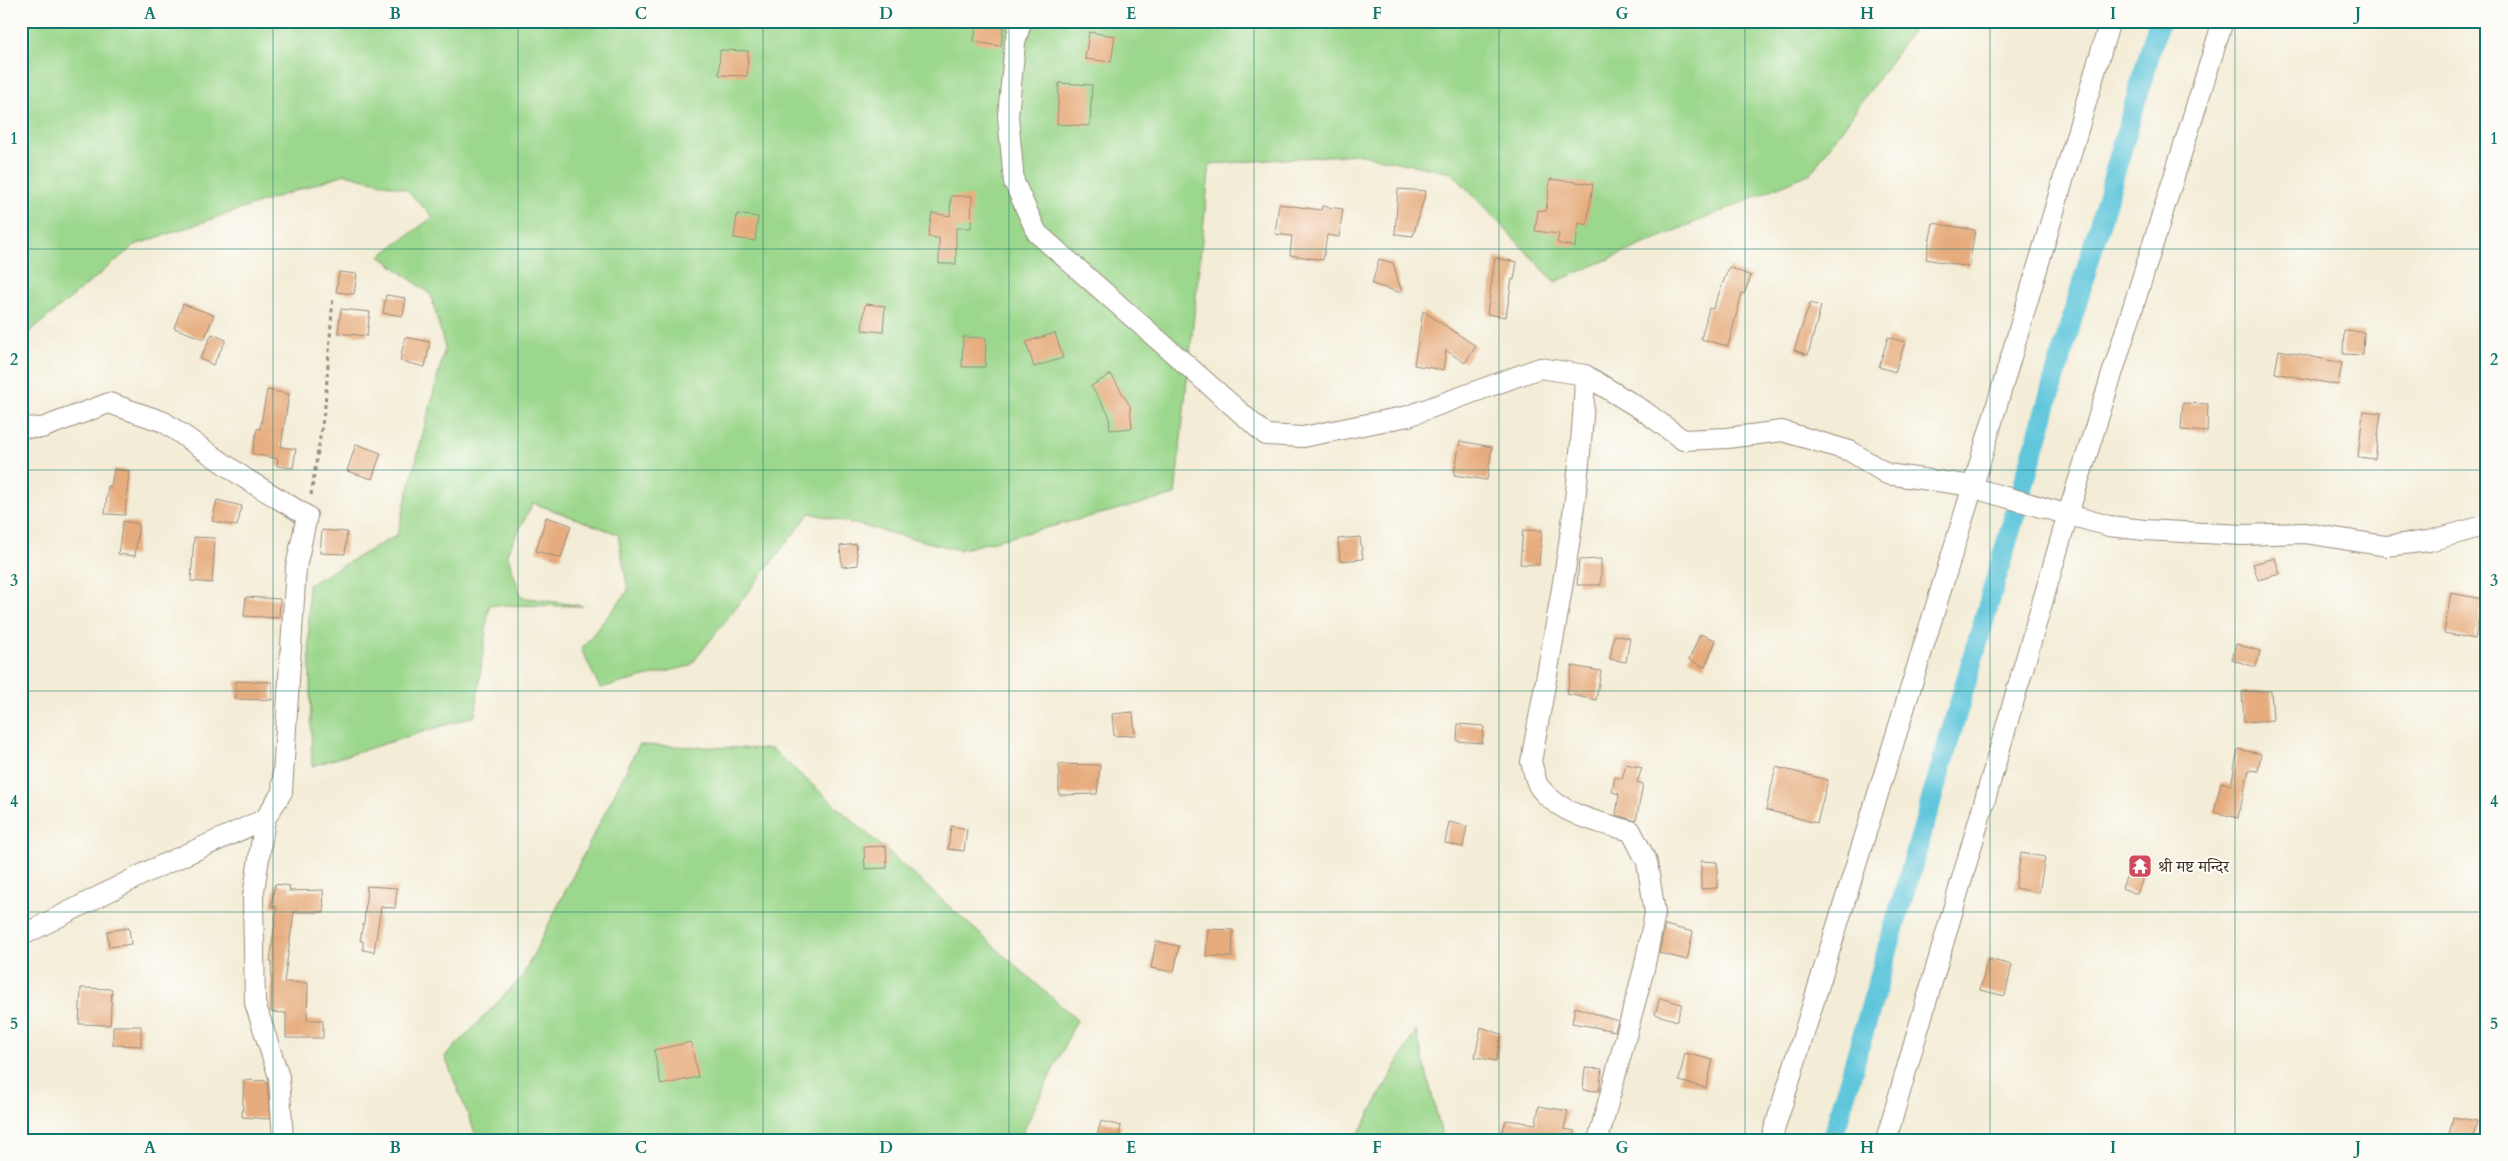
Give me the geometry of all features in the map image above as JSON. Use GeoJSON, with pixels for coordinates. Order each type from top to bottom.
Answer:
{"type":"FeatureCollection","features":[{"type":"Feature","properties":{"kind":"street"},"geometry":{"type":"LineString","coordinates":[[1020,21],[1015,43],[1008,116],[1014,182],[1037,233],[1266,435],[1303,437],[1408,416],[1540,368],[1585,375],[1644,412],[1683,440],[1727,438],[1782,431],[1850,451],[1887,474],[1979,489],[2109,526],[2144,530],[2243,535],[2305,533],[2386,546],[2429,541],[2487,525]]}},
{"type":"Feature","properties":{"kind":"street"},"geometry":{"type":"LineString","coordinates":[[1771,1140],[1979,489],[2110,21]]}},
{"type":"Feature","properties":{"kind":"street"},"geometry":{"type":"LineString","coordinates":[[1886,1140],[2063,512],[2223,21]]}},
{"type":"Feature","properties":{"kind":"street"},"geometry":{"type":"LineString","coordinates":[[1585,375],[1584,428],[1563,587],[1531,762],[1539,787],[1557,805],[1601,823],[1632,831],[1647,862],[1655,913],[1644,969],[1598,1140]]}},
{"type":"Feature","properties":{"kind":"street"},"geometry":{"type":"LineString","coordinates":[[21,427],[42,428],[109,403],[164,422],[246,480],[307,516],[296,567],[282,792],[265,820],[253,897],[255,1003],[279,1076],[283,1140]]}},
{"type":"Feature","properties":{"kind":"street"},"geometry":{"type":"LineString","coordinates":[[21,936],[149,871],[265,820]]}},
{"type":"Feature","properties":{"kind":"path"},"geometry":{"type":"LineString","coordinates":[[307,516],[325,406],[333,297]]}},
{"type":"Feature","properties":{"kind":"green space"},"geometry":{"type":"Polygon","coordinates":[[[21,21],[1919,21],[1811,173],[1555,282],[1452,173],[1358,154],[1210,164],[1175,495],[959,550],[810,513],[690,666],[600,688],[581,649],[628,591],[618,534],[533,503],[507,553],[521,597],[583,606],[489,605],[475,716],[312,766],[308,585],[397,535],[445,348],[431,295],[380,256],[433,217],[405,189],[345,174],[135,245],[21,339],[21,21]]]}},
{"type":"Feature","properties":{"kind":"green space"},"geometry":{"type":"Polygon","coordinates":[[[639,745],[772,749],[1077,1020],[1019,1140],[478,1140],[445,1057],[522,977],[639,745]]]}},
{"type":"Feature","properties":{"kind":"green space"},"geometry":{"type":"Polygon","coordinates":[[[1416,1030],[1443,1140],[1355,1140],[1416,1030]]]}},
{"type":"Feature","properties":{"kind":"building"},"geometry":{"type":"Polygon","coordinates":[[[977,21],[1004,23],[1001,46],[974,42],[977,21]]]}},
{"type":"Feature","properties":{"kind":"building"},"geometry":{"type":"Polygon","coordinates":[[[1089,32],[1115,36],[1111,62],[1085,59],[1089,32]]]}},
{"type":"Feature","properties":{"kind":"building"},"geometry":{"type":"Polygon","coordinates":[[[720,50],[748,51],[747,76],[719,75],[720,50]]]}},
{"type":"Feature","properties":{"kind":"building"},"geometry":{"type":"Polygon","coordinates":[[[1059,83],[1092,85],[1090,126],[1057,124],[1059,83]]]}},
{"type":"Feature","properties":{"kind":"building"},"geometry":{"type":"Polygon","coordinates":[[[1550,179],[1593,184],[1587,225],[1579,223],[1575,247],[1557,243],[1559,234],[1535,231],[1538,210],[1546,211],[1550,179]]]}},
{"type":"Feature","properties":{"kind":"building"},"geometry":{"type":"Polygon","coordinates":[[[1398,189],[1426,191],[1413,236],[1395,234],[1398,189]]]}},
{"type":"Feature","properties":{"kind":"building"},"geometry":{"type":"Polygon","coordinates":[[[951,196],[972,196],[971,228],[956,228],[956,264],[939,264],[939,238],[928,237],[932,213],[950,216],[951,196]]]}},
{"type":"Feature","properties":{"kind":"building"},"geometry":{"type":"Polygon","coordinates":[[[1279,204],[1321,210],[1322,206],[1343,209],[1339,237],[1327,235],[1323,260],[1290,255],[1292,236],[1275,234],[1279,204]]]}},
{"type":"Feature","properties":{"kind":"building"},"geometry":{"type":"Polygon","coordinates":[[[737,214],[758,217],[755,241],[734,238],[737,214]]]}},
{"type":"Feature","properties":{"kind":"building"},"geometry":{"type":"Polygon","coordinates":[[[1933,223],[1975,230],[1969,267],[1926,259],[1933,223]]]}},
{"type":"Feature","properties":{"kind":"building"},"geometry":{"type":"Polygon","coordinates":[[[1495,258],[1517,262],[1514,280],[1512,279],[1506,317],[1487,314],[1495,258]]]}},
{"type":"Feature","properties":{"kind":"building"},"geometry":{"type":"Polygon","coordinates":[[[1379,259],[1393,263],[1402,293],[1372,284],[1379,259]]]}},
{"type":"Feature","properties":{"kind":"building"},"geometry":{"type":"Polygon","coordinates":[[[1729,267],[1751,276],[1744,294],[1742,293],[1728,346],[1701,339],[1709,308],[1713,309],[1729,267]]]}},
{"type":"Feature","properties":{"kind":"building"},"geometry":{"type":"Polygon","coordinates":[[[339,272],[357,274],[354,294],[336,292],[339,272]]]}},
{"type":"Feature","properties":{"kind":"building"},"geometry":{"type":"Polygon","coordinates":[[[386,295],[406,298],[403,316],[383,313],[386,295]]]}},
{"type":"Feature","properties":{"kind":"building"},"geometry":{"type":"Polygon","coordinates":[[[1810,303],[1821,306],[1808,355],[1794,350],[1810,303]]]}},
{"type":"Feature","properties":{"kind":"building"},"geometry":{"type":"Polygon","coordinates":[[[183,304],[214,315],[204,339],[174,328],[183,304]]]}},
{"type":"Feature","properties":{"kind":"building"},"geometry":{"type":"Polygon","coordinates":[[[865,304],[885,306],[883,332],[862,330],[865,304]]]}},
{"type":"Feature","properties":{"kind":"building"},"geometry":{"type":"Polygon","coordinates":[[[341,309],[370,312],[367,336],[338,333],[341,309]]]}},
{"type":"Feature","properties":{"kind":"building"},"geometry":{"type":"Polygon","coordinates":[[[1423,311],[1476,346],[1465,363],[1446,350],[1443,370],[1414,365],[1423,311]]]}},
{"type":"Feature","properties":{"kind":"building"},"geometry":{"type":"Polygon","coordinates":[[[2344,331],[2364,332],[2363,355],[2343,354],[2344,331]]]}},
{"type":"Feature","properties":{"kind":"building"},"geometry":{"type":"Polygon","coordinates":[[[1055,333],[1063,358],[1034,367],[1026,342],[1055,333]]]}},
{"type":"Feature","properties":{"kind":"building"},"geometry":{"type":"Polygon","coordinates":[[[212,334],[226,340],[213,365],[200,359],[212,334]]]}},
{"type":"Feature","properties":{"kind":"building"},"geometry":{"type":"Polygon","coordinates":[[[405,337],[430,342],[425,367],[400,361],[405,337]]]}},
{"type":"Feature","properties":{"kind":"building"},"geometry":{"type":"Polygon","coordinates":[[[963,337],[986,338],[985,367],[962,367],[963,337]]]}},
{"type":"Feature","properties":{"kind":"building"},"geometry":{"type":"Polygon","coordinates":[[[1888,337],[1905,342],[1895,372],[1879,367],[1888,337]]]}},
{"type":"Feature","properties":{"kind":"building"},"geometry":{"type":"Polygon","coordinates":[[[2279,350],[2342,363],[2338,385],[2275,373],[2279,350]]]}},
{"type":"Feature","properties":{"kind":"building"},"geometry":{"type":"Polygon","coordinates":[[[1111,374],[1130,406],[1132,428],[1110,430],[1109,415],[1091,386],[1111,374]]]}},
{"type":"Feature","properties":{"kind":"building"},"geometry":{"type":"Polygon","coordinates":[[[267,390],[289,394],[281,447],[296,449],[293,468],[277,466],[278,459],[252,454],[257,429],[260,429],[267,390]]]}},
{"type":"Feature","properties":{"kind":"building"},"geometry":{"type":"Polygon","coordinates":[[[2183,403],[2208,404],[2207,432],[2181,430],[2183,403]]]}},
{"type":"Feature","properties":{"kind":"building"},"geometry":{"type":"Polygon","coordinates":[[[2363,411],[2381,413],[2375,459],[2358,457],[2363,411]]]}},
{"type":"Feature","properties":{"kind":"building"},"geometry":{"type":"Polygon","coordinates":[[[1460,441],[1492,447],[1487,480],[1454,475],[1460,441]]]}},
{"type":"Feature","properties":{"kind":"building"},"geometry":{"type":"Polygon","coordinates":[[[356,444],[381,453],[372,479],[347,471],[356,444]]]}},
{"type":"Feature","properties":{"kind":"building"},"geometry":{"type":"Polygon","coordinates":[[[114,469],[129,471],[125,515],[105,514],[108,486],[111,486],[114,469]]]}},
{"type":"Feature","properties":{"kind":"building"},"geometry":{"type":"Polygon","coordinates":[[[217,500],[242,506],[237,526],[212,521],[217,500]]]}},
{"type":"Feature","properties":{"kind":"building"},"geometry":{"type":"Polygon","coordinates":[[[546,517],[571,525],[561,558],[536,551],[546,517]]]}},
{"type":"Feature","properties":{"kind":"building"},"geometry":{"type":"Polygon","coordinates":[[[123,521],[139,524],[135,556],[118,554],[123,521]]]}},
{"type":"Feature","properties":{"kind":"building"},"geometry":{"type":"Polygon","coordinates":[[[322,530],[347,532],[345,554],[320,553],[322,530]]]}},
{"type":"Feature","properties":{"kind":"building"},"geometry":{"type":"Polygon","coordinates":[[[1523,530],[1542,531],[1539,565],[1520,564],[1523,530]]]}},
{"type":"Feature","properties":{"kind":"building"},"geometry":{"type":"Polygon","coordinates":[[[194,537],[215,538],[212,583],[191,581],[194,537]]]}},
{"type":"Feature","properties":{"kind":"building"},"geometry":{"type":"Polygon","coordinates":[[[1360,537],[1363,559],[1340,561],[1338,539],[1360,537]]]}},
{"type":"Feature","properties":{"kind":"building"},"geometry":{"type":"Polygon","coordinates":[[[856,544],[858,565],[842,567],[840,546],[856,544]]]}},
{"type":"Feature","properties":{"kind":"building"},"geometry":{"type":"Polygon","coordinates":[[[2275,558],[2280,574],[2258,580],[2253,564],[2275,558]]]}},
{"type":"Feature","properties":{"kind":"building"},"geometry":{"type":"Polygon","coordinates":[[[1601,559],[1601,585],[1577,585],[1579,560],[1601,559]]]}},
{"type":"Feature","properties":{"kind":"building"},"geometry":{"type":"Polygon","coordinates":[[[2451,593],[2482,599],[2475,639],[2444,633],[2451,593]]]}},
{"type":"Feature","properties":{"kind":"building"},"geometry":{"type":"Polygon","coordinates":[[[246,597],[280,599],[279,618],[244,616],[246,597]]]}},
{"type":"Feature","properties":{"kind":"building"},"geometry":{"type":"Polygon","coordinates":[[[1700,634],[1716,640],[1705,667],[1689,660],[1700,634]]]}},
{"type":"Feature","properties":{"kind":"building"},"geometry":{"type":"Polygon","coordinates":[[[1614,635],[1630,638],[1626,662],[1610,659],[1614,635]]]}},
{"type":"Feature","properties":{"kind":"building"},"geometry":{"type":"Polygon","coordinates":[[[2236,644],[2260,651],[2256,667],[2232,660],[2236,644]]]}},
{"type":"Feature","properties":{"kind":"building"},"geometry":{"type":"Polygon","coordinates":[[[1572,666],[1601,671],[1596,700],[1567,694],[1572,666]]]}},
{"type":"Feature","properties":{"kind":"building"},"geometry":{"type":"Polygon","coordinates":[[[236,681],[272,682],[272,700],[236,699],[236,681]]]}},
{"type":"Feature","properties":{"kind":"building"},"geometry":{"type":"Polygon","coordinates":[[[2271,691],[2273,720],[2244,722],[2242,692],[2271,691]]]}},
{"type":"Feature","properties":{"kind":"building"},"geometry":{"type":"Polygon","coordinates":[[[1133,712],[1135,735],[1114,736],[1112,714],[1133,712]]]}},
{"type":"Feature","properties":{"kind":"building"},"geometry":{"type":"Polygon","coordinates":[[[1458,724],[1484,726],[1482,743],[1457,741],[1458,724]]]}},
{"type":"Feature","properties":{"kind":"building"},"geometry":{"type":"Polygon","coordinates":[[[2238,749],[2261,754],[2258,771],[2249,770],[2238,818],[2214,812],[2221,782],[2231,785],[2238,749]]]}},
{"type":"Feature","properties":{"kind":"building"},"geometry":{"type":"Polygon","coordinates":[[[1059,764],[1100,765],[1097,794],[1059,795],[1059,764]]]}},
{"type":"Feature","properties":{"kind":"building"},"geometry":{"type":"Polygon","coordinates":[[[1626,764],[1642,768],[1637,782],[1643,784],[1636,821],[1616,815],[1619,794],[1612,792],[1615,777],[1622,779],[1626,764]]]}},
{"type":"Feature","properties":{"kind":"building"},"geometry":{"type":"Polygon","coordinates":[[[1776,767],[1828,780],[1817,823],[1766,810],[1776,767]]]}},
{"type":"Feature","properties":{"kind":"building"},"geometry":{"type":"Polygon","coordinates":[[[1449,822],[1467,826],[1463,847],[1445,843],[1449,822]]]}},
{"type":"Feature","properties":{"kind":"building"},"geometry":{"type":"Polygon","coordinates":[[[951,826],[967,829],[964,851],[948,849],[951,826]]]}},
{"type":"Feature","properties":{"kind":"building"},"geometry":{"type":"Polygon","coordinates":[[[886,846],[887,868],[865,869],[864,847],[886,846]]]}},
{"type":"Feature","properties":{"kind":"building"},"geometry":{"type":"Polygon","coordinates":[[[2021,853],[2045,857],[2039,893],[2015,888],[2021,853]]]}},
{"type":"Feature","properties":{"kind":"building"},"geometry":{"type":"Polygon","coordinates":[[[1701,861],[1717,862],[1717,888],[1701,889],[1701,861]]]}},
{"type":"Feature","properties":{"kind":"building"},"geometry":{"type":"Polygon","coordinates":[[[2130,867],[2145,873],[2137,894],[2122,888],[2130,867]]]}},
{"type":"Feature","properties":{"kind":"building"},"geometry":{"type":"Polygon","coordinates":[[[275,884],[290,886],[289,891],[323,890],[324,912],[294,912],[284,982],[308,983],[307,1020],[323,1020],[323,1038],[286,1038],[286,1013],[271,1012],[272,961],[270,961],[277,907],[271,906],[275,884]]]}},
{"type":"Feature","properties":{"kind":"building"},"geometry":{"type":"Polygon","coordinates":[[[367,886],[397,888],[395,908],[381,907],[374,952],[363,950],[363,941],[360,941],[364,924],[367,886]]]}},
{"type":"Feature","properties":{"kind":"building"},"geometry":{"type":"Polygon","coordinates":[[[1665,925],[1693,932],[1687,960],[1659,953],[1665,925]]]}},
{"type":"Feature","properties":{"kind":"building"},"geometry":{"type":"Polygon","coordinates":[[[129,928],[131,944],[109,947],[107,931],[129,928]]]}},
{"type":"Feature","properties":{"kind":"building"},"geometry":{"type":"Polygon","coordinates":[[[1208,929],[1233,930],[1232,957],[1206,956],[1208,929]]]}},
{"type":"Feature","properties":{"kind":"building"},"geometry":{"type":"Polygon","coordinates":[[[1156,941],[1179,946],[1174,972],[1151,968],[1156,941]]]}},
{"type":"Feature","properties":{"kind":"building"},"geometry":{"type":"Polygon","coordinates":[[[1988,959],[2012,965],[2005,996],[1980,990],[1988,959]]]}},
{"type":"Feature","properties":{"kind":"building"},"geometry":{"type":"Polygon","coordinates":[[[81,988],[112,989],[110,1025],[79,1024],[81,988]]]}},
{"type":"Feature","properties":{"kind":"building"},"geometry":{"type":"Polygon","coordinates":[[[1660,998],[1682,1004],[1677,1021],[1655,1014],[1660,998]]]}},
{"type":"Feature","properties":{"kind":"building"},"geometry":{"type":"Polygon","coordinates":[[[1575,1007],[1618,1021],[1615,1031],[1572,1023],[1575,1007]]]}},
{"type":"Feature","properties":{"kind":"building"},"geometry":{"type":"Polygon","coordinates":[[[113,1026],[141,1026],[141,1046],[113,1045],[113,1026]]]}},
{"type":"Feature","properties":{"kind":"building"},"geometry":{"type":"Polygon","coordinates":[[[1481,1027],[1501,1034],[1496,1061],[1475,1057],[1481,1027]]]}},
{"type":"Feature","properties":{"kind":"building"},"geometry":{"type":"Polygon","coordinates":[[[691,1042],[698,1077],[661,1085],[654,1050],[691,1042]]]}},
{"type":"Feature","properties":{"kind":"building"},"geometry":{"type":"Polygon","coordinates":[[[1685,1053],[1713,1060],[1706,1088],[1679,1081],[1685,1053]]]}},
{"type":"Feature","properties":{"kind":"building"},"geometry":{"type":"Polygon","coordinates":[[[1585,1068],[1602,1069],[1599,1091],[1583,1090],[1585,1068]]]}},
{"type":"Feature","properties":{"kind":"building"},"geometry":{"type":"Polygon","coordinates":[[[244,1080],[267,1081],[270,1119],[242,1117],[244,1080]]]}},
{"type":"Feature","properties":{"kind":"building"},"geometry":{"type":"Polygon","coordinates":[[[1539,1106],[1568,1111],[1564,1129],[1575,1131],[1574,1140],[1500,1140],[1506,1120],[1536,1124],[1539,1106]]]}},
{"type":"Feature","properties":{"kind":"building"},"geometry":{"type":"Polygon","coordinates":[[[2453,1117],[2477,1121],[2473,1140],[2448,1140],[2453,1117]]]}},
{"type":"Feature","properties":{"kind":"building"},"geometry":{"type":"Polygon","coordinates":[[[1101,1121],[1121,1126],[1118,1140],[1096,1140],[1101,1121]]]}},
{"type":"Feature","properties":{"kind":"waterway"},"geometry":{"type":"LineString","coordinates":[[1832,1140],[2159,21]]}},
{"type":"Feature","properties":{"kind":"place","name":"श्री मष्ट मन्दिर"},"geometry":{"type":"Point","coordinates":[2140,866]}}]}
